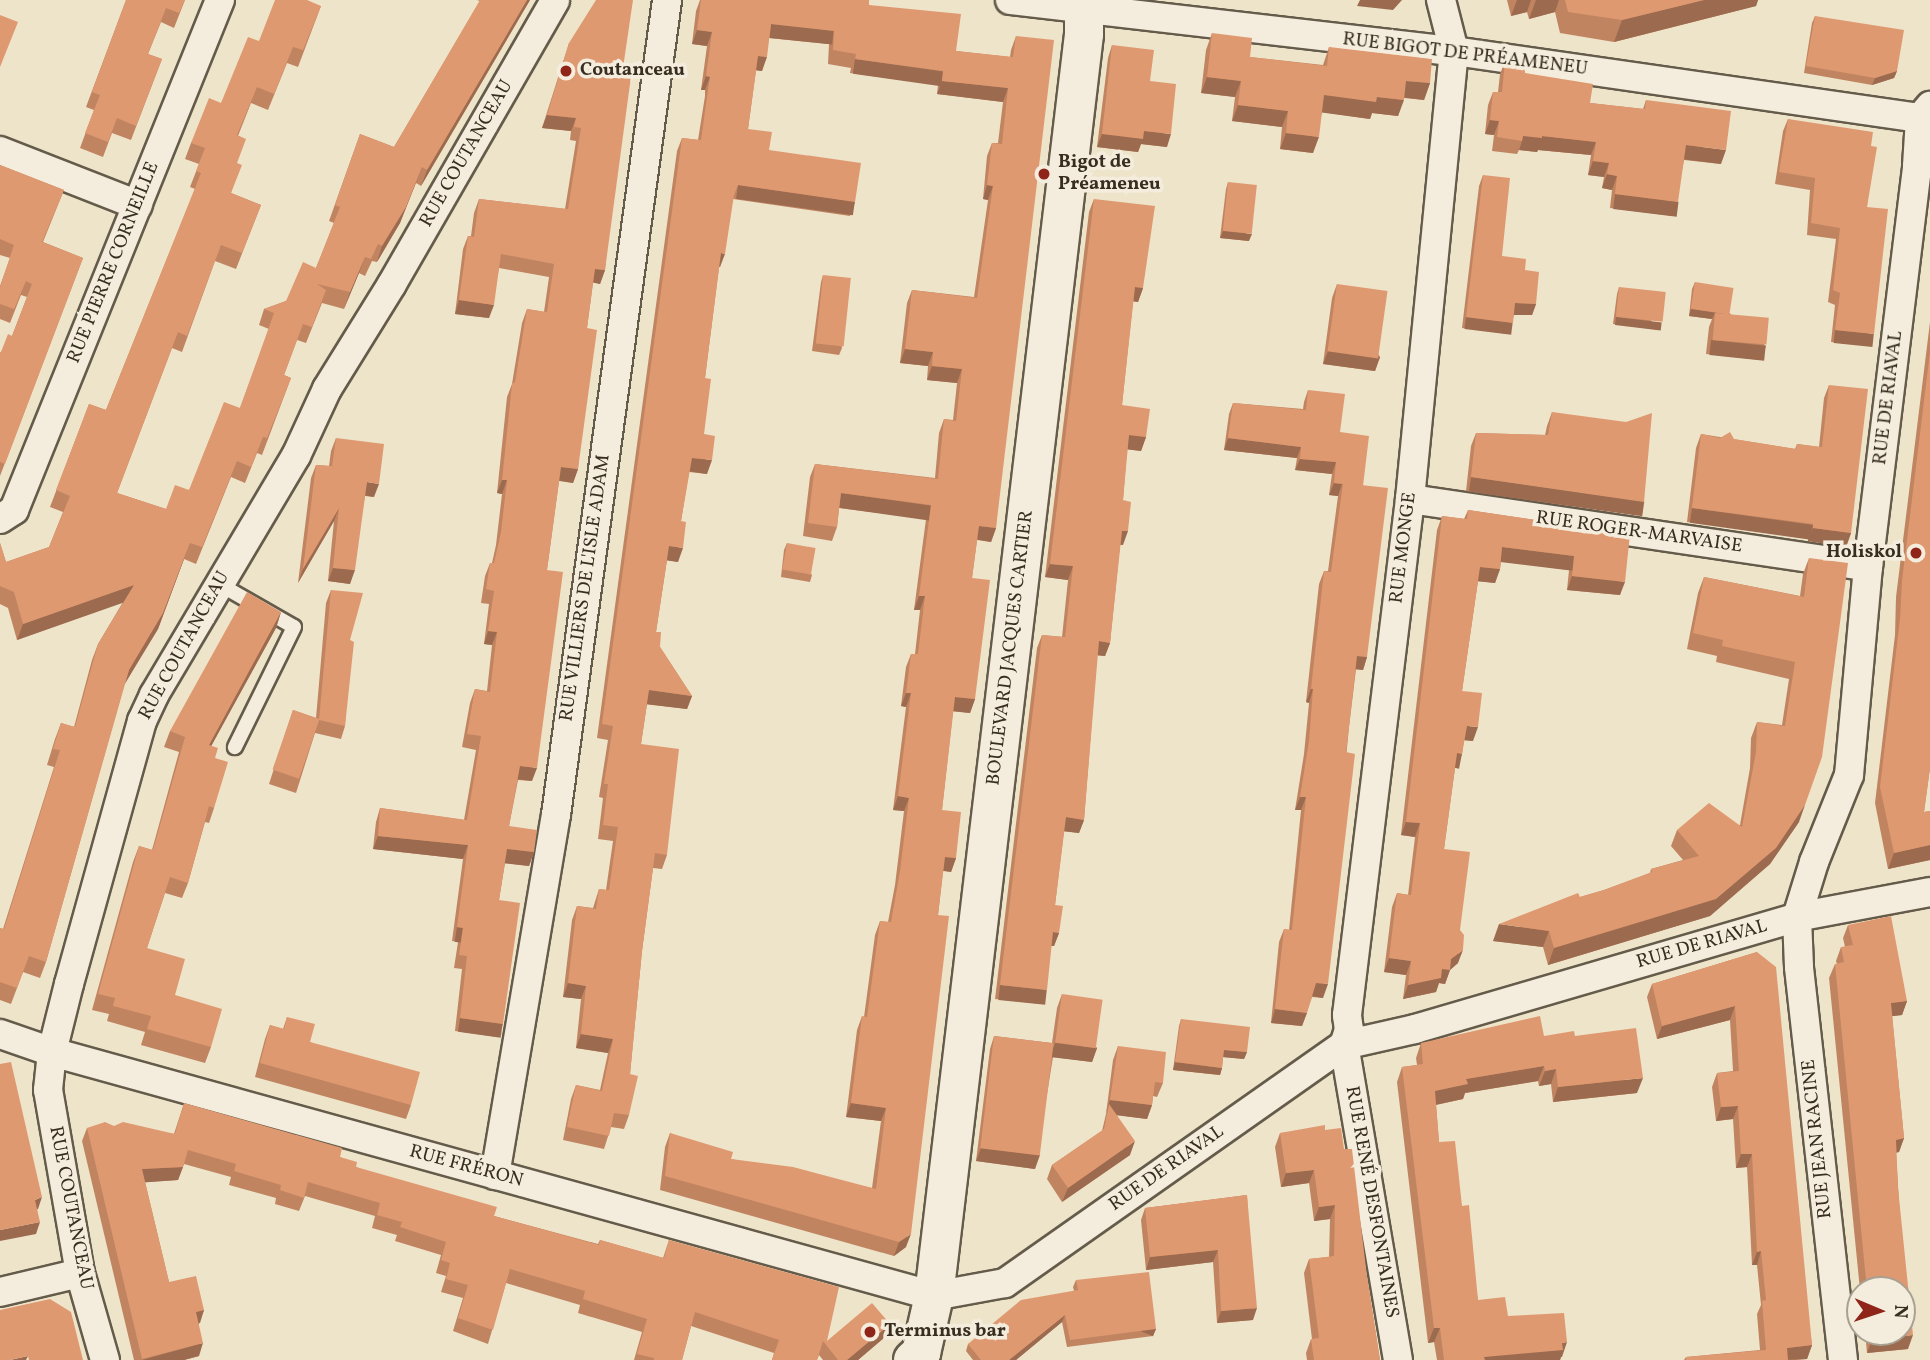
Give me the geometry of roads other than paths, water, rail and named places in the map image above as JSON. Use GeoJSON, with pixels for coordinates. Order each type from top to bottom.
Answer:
{"type":"FeatureCollection","features":[{"type":"Feature","properties":{"kind":"street","name":"RUE PIERRE CORNEILLE"},"geometry":{"type":"LineString","coordinates":[[0,519],[14,510],[220,0]]}},
{"type":"Feature","properties":{"kind":"street","name":"RUE COUTANCEAU"},"geometry":{"type":"LineString","coordinates":[[105,1360],[80,1273],[50,1107],[52,1052],[142,721],[154,695],[296,456],[327,389],[392,284],[555,0]]}},
{"type":"Feature","properties":{"kind":"street","name":"RUE VILLIERS DE L'ISLE ADAM"},"geometry":{"type":"LineString","coordinates":[[495,1175],[556,815],[667,0]]}},
{"type":"Feature","properties":{"kind":"street","name":"RUE BIGOT DE PRÉAMENEU"},"geometry":{"type":"LineString","coordinates":[[1010,0],[1085,5],[1925,112]]}},
{"type":"Feature","properties":{"kind":"street"},"geometry":{"type":"LineString","coordinates":[[1440,0],[1454,51]]}},
{"type":"Feature","properties":{"kind":"street","name":"BOULEVARD JACQUES CARTIER"},"geometry":{"type":"LineString","coordinates":[[934,1296],[1085,5]]}},
{"type":"Feature","properties":{"kind":"street","name":"RUE MONGE"},"geometry":{"type":"LineString","coordinates":[[1344,1045],[1349,1030],[1347,1015],[1410,499],[1454,51]]}},
{"type":"Feature","properties":{"kind":"street","name":"RUE DE RIAVAL"},"geometry":{"type":"LineString","coordinates":[[934,1296],[1006,1283],[1344,1045],[1415,1029],[1797,917],[1814,862],[1849,775],[1868,567],[1925,112]]}},
{"type":"Feature","properties":{"kind":"street"},"geometry":{"type":"LineString","coordinates":[[0,151],[138,205]]}},
{"type":"Feature","properties":{"kind":"street","name":"RUE ROGER-MARVAISE"},"geometry":{"type":"LineString","coordinates":[[1410,499],[1868,567]]}},
{"type":"Feature","properties":{"kind":"street"},"geometry":{"type":"LineString","coordinates":[[1797,917],[1930,892]]}},
{"type":"Feature","properties":{"kind":"street","name":"RUE JEAN RACINE"},"geometry":{"type":"LineString","coordinates":[[1797,917],[1799,967],[1843,1360]]}},
{"type":"Feature","properties":{"kind":"street","name":"RUE FRÉRON"},"geometry":{"type":"LineString","coordinates":[[0,1034],[52,1052],[934,1296]]}},
{"type":"Feature","properties":{"kind":"street","name":"RUE RENÉ DESFONTAINES"},"geometry":{"type":"LineString","coordinates":[[1344,1045],[1398,1360]]}},
{"type":"Feature","properties":{"kind":"street"},"geometry":{"type":"LineString","coordinates":[[0,1293],[80,1273]]}},
{"type":"Feature","properties":{"kind":"street"},"geometry":{"type":"LineString","coordinates":[[913,1360],[921,1353],[934,1296]]}},
{"type":"Feature","properties":{"kind":"lane"},"geometry":{"type":"LineString","coordinates":[[219,584],[294,627],[235,747]]}},
{"type":"Feature","properties":{"kind":"place","name":"Coutanceau"},"geometry":{"type":"Point","coordinates":[566,71]}},
{"type":"Feature","properties":{"kind":"place","name":"Bigot de Préameneu"},"geometry":{"type":"Point","coordinates":[1044,174]}},
{"type":"Feature","properties":{"kind":"place","name":"Holiskol"},"geometry":{"type":"Point","coordinates":[1916,553]}},
{"type":"Feature","properties":{"kind":"place","name":"Terminus bar"},"geometry":{"type":"Point","coordinates":[870,1332]}}]}
